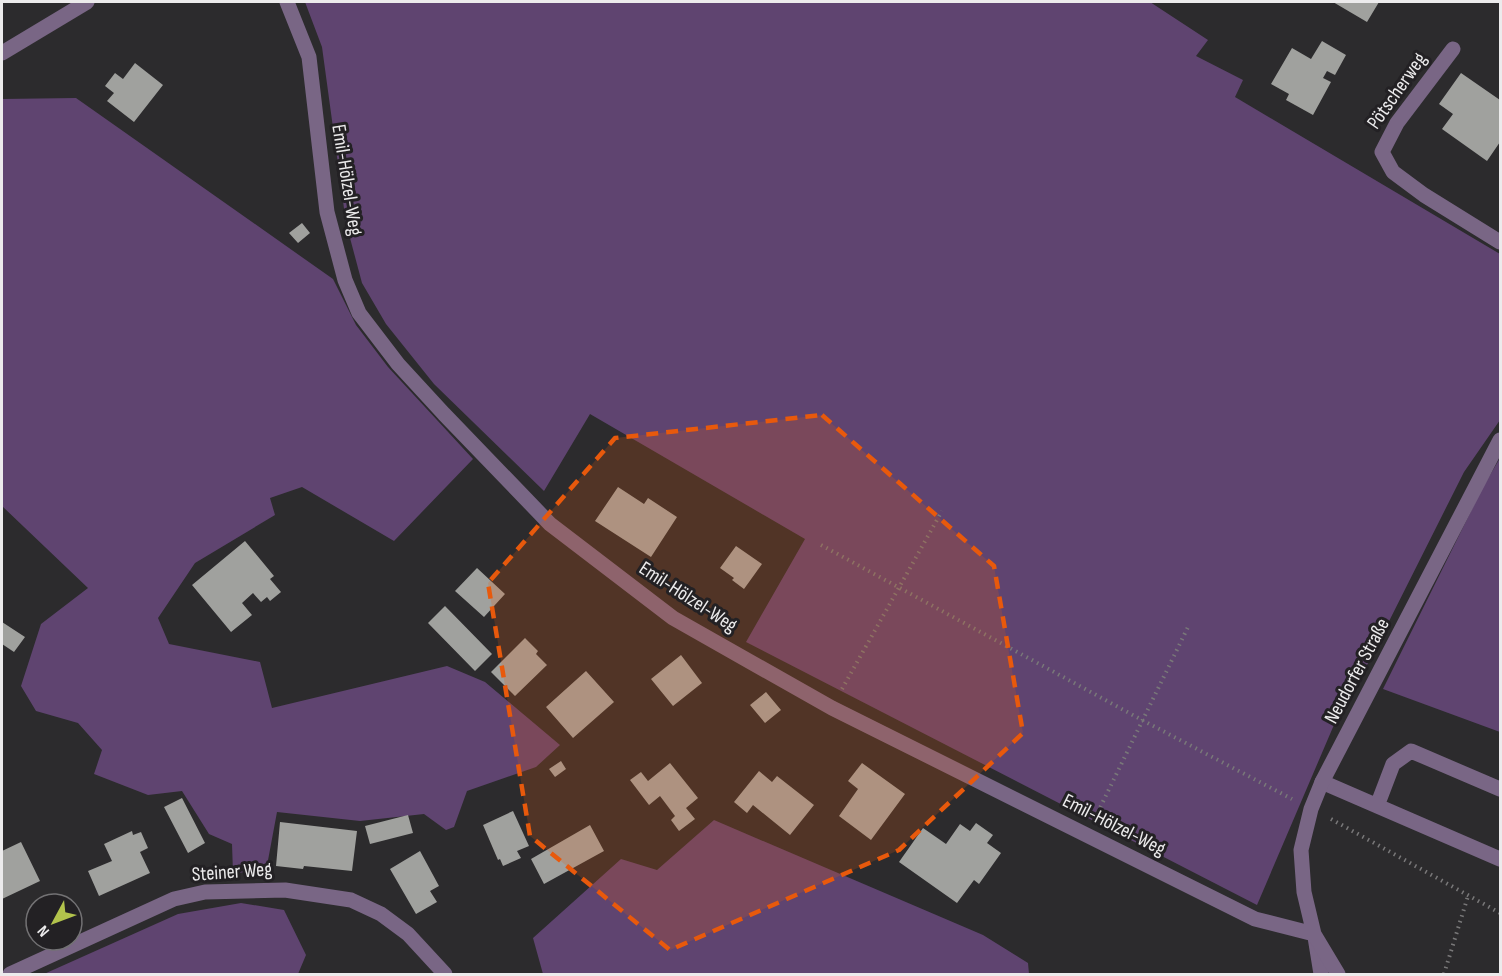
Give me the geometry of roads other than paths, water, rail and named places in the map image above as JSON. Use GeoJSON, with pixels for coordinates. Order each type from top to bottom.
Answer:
{"type":"FeatureCollection","features":[{"type":"Feature","properties":{"kind":"street"},"geometry":{"type":"LineString","coordinates":[[2,53],[87,2]]}},
{"type":"Feature","properties":{"kind":"street","name":"Emil-Hölzel-Weg"},"geometry":{"type":"LineString","coordinates":[[288,2],[309,57],[327,212],[345,280],[359,313],[398,364],[550,524],[674,618],[832,708],[1255,920],[1314,934]]}},
{"type":"Feature","properties":{"kind":"street","name":"Pötscherweg"},"geometry":{"type":"LineString","coordinates":[[1453,49],[1397,123],[1382,152],[1393,171],[1424,195],[1500,242]]}},
{"type":"Feature","properties":{"kind":"street","name":"Neudorfer Straße"},"geometry":{"type":"LineString","coordinates":[[1314,934],[1304,892],[1302,850],[1311,809],[1322,782],[1500,440]]}},
{"type":"Feature","properties":{"kind":"street"},"geometry":{"type":"LineString","coordinates":[[1377,806],[1394,764],[1411,751],[1500,789]]}},
{"type":"Feature","properties":{"kind":"street"},"geometry":{"type":"LineString","coordinates":[[1322,782],[1500,859]]}},
{"type":"Feature","properties":{"kind":"street","name":"Steiner Weg"},"geometry":{"type":"LineString","coordinates":[[10,975],[174,899],[205,892],[285,890],[351,900],[381,914],[408,934],[444,975]]}},
{"type":"Feature","properties":{"kind":"street"},"geometry":{"type":"LineString","coordinates":[[1314,934],[1321,975]]}},
{"type":"Feature","properties":{"kind":"street"},"geometry":{"type":"LineString","coordinates":[[1314,934],[1338,975]]}}]}
